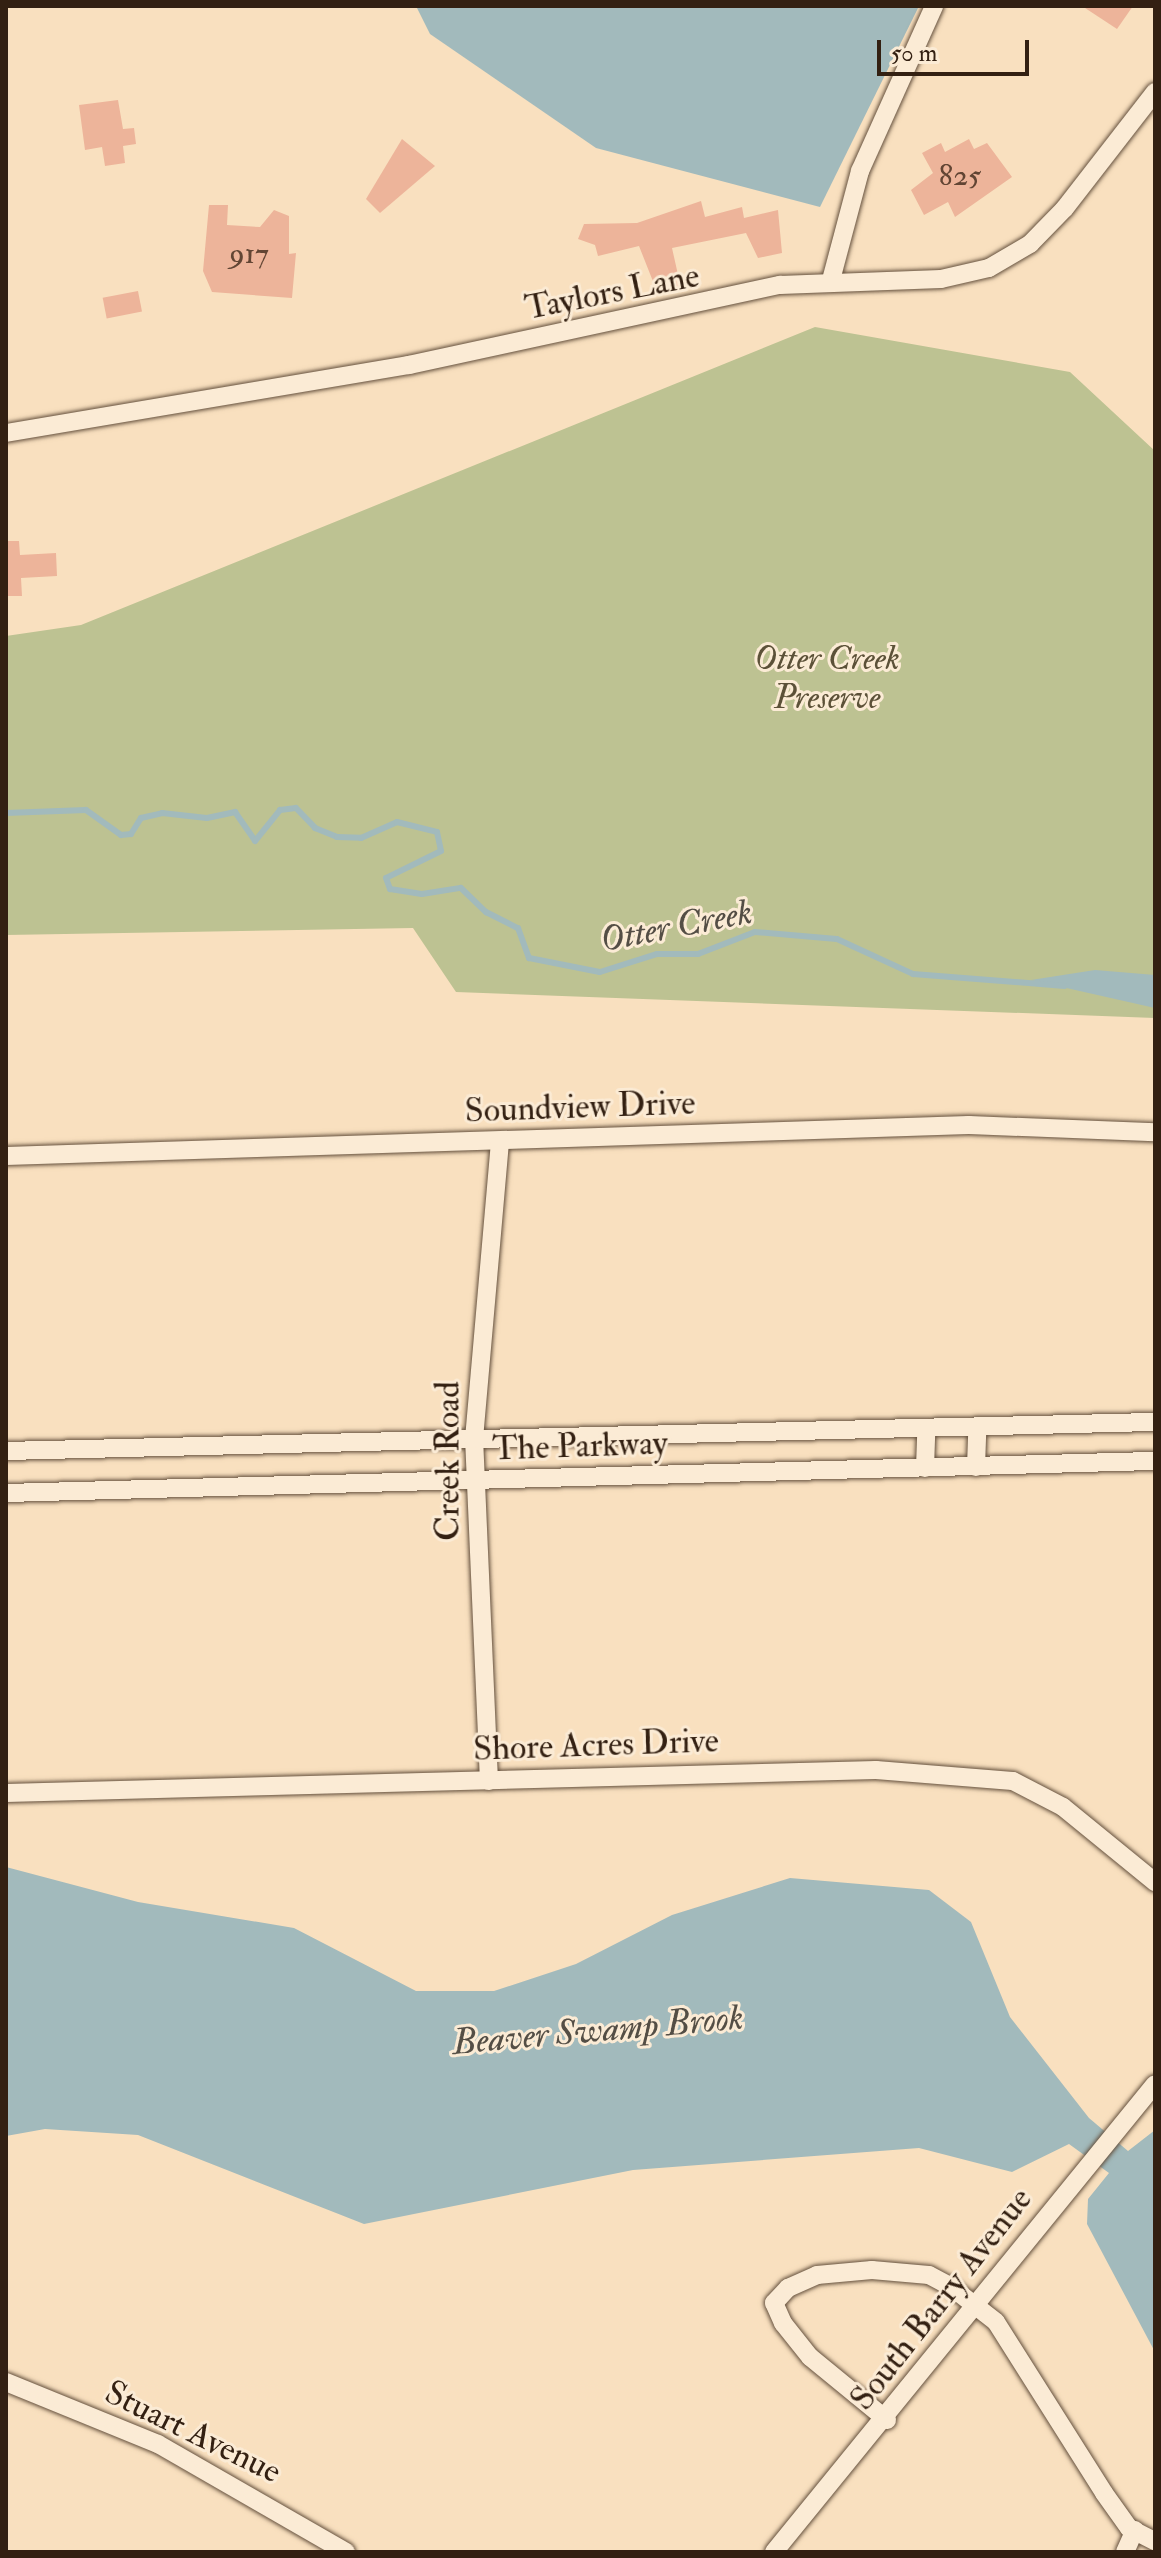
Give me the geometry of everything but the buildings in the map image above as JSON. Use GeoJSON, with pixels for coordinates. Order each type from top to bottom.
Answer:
{"type":"FeatureCollection","features":[{"type":"Feature","properties":{"kind":"street"},"geometry":{"type":"LineString","coordinates":[[831,280],[860,171],[934,6]]}},
{"type":"Feature","properties":{"kind":"street","name":"Taylors Lane"},"geometry":{"type":"LineString","coordinates":[[6,433],[409,365],[831,280],[941,279],[1002,260],[1065,208],[1155,92]]}},
{"type":"Feature","properties":{"kind":"street","name":"Soundview Drive"},"geometry":{"type":"LineString","coordinates":[[6,1156],[500,1143],[969,1125],[1155,1132]]}},
{"type":"Feature","properties":{"kind":"street","name":"Creek Road"},"geometry":{"type":"LineString","coordinates":[[489,1781],[474,1439],[500,1143]]}},
{"type":"Feature","properties":{"kind":"street","name":"The Parkway"},"geometry":{"type":"LineString","coordinates":[[6,1451],[926,1431],[1155,1422]]}},
{"type":"Feature","properties":{"kind":"street"},"geometry":{"type":"LineString","coordinates":[[976,1467],[977,1429]]}},
{"type":"Feature","properties":{"kind":"street"},"geometry":{"type":"LineString","coordinates":[[925,1468],[926,1431]]}},
{"type":"Feature","properties":{"kind":"street","name":"The Parkway"},"geometry":{"type":"LineString","coordinates":[[6,1493],[1155,1461]]}},
{"type":"Feature","properties":{"kind":"street","name":"Shore Acres Drive"},"geometry":{"type":"LineString","coordinates":[[6,1793],[876,1770],[1013,1781],[1063,1807],[1155,1882]]}},
{"type":"Feature","properties":{"kind":"street","name":"South Barry Avenue"},"geometry":{"type":"LineString","coordinates":[[774,2552],[887,2420],[1155,2084]]}},
{"type":"Feature","properties":{"kind":"street"},"geometry":{"type":"LineString","coordinates":[[887,2420],[810,2357],[774,2303],[817,2275],[872,2270],[929,2275],[996,2322],[1135,2530],[1155,2541]]}},
{"type":"Feature","properties":{"kind":"street","name":"Stuart Avenue"},"geometry":{"type":"LineString","coordinates":[[6,2382],[158,2444],[346,2552]]}},
{"type":"Feature","properties":{"kind":"street"},"geometry":{"type":"LineString","coordinates":[[1125,2552],[1135,2530]]}},
{"type":"Feature","properties":{"kind":"green space","name":"Otter Creek Preserve"},"geometry":{"type":"Polygon","coordinates":[[[815,327],[1070,372],[1155,451],[1155,1018],[456,992],[413,928],[6,935],[6,636],[81,625],[815,327]]]}},
{"type":"Feature","properties":{"kind":"water"},"geometry":{"type":"Polygon","coordinates":[[[416,6],[919,6],[820,207],[596,148],[430,34],[416,6]]]}},
{"type":"Feature","properties":{"kind":"water"},"geometry":{"type":"Polygon","coordinates":[[[1095,970],[1155,975],[1155,1008],[1031,980],[1095,970]]]}},
{"type":"Feature","properties":{"kind":"water","name":"Beaver Swamp Brook"},"geometry":{"type":"Polygon","coordinates":[[[6,1867],[138,1902],[294,1928],[416,1991],[494,1991],[576,1964],[672,1915],[790,1878],[929,1890],[971,1922],[1010,2017],[1089,2118],[1128,2151],[1155,2130],[1155,2352],[1087,2224],[1088,2199],[1109,2173],[1069,2144],[1012,2172],[919,2148],[633,2170],[364,2224],[138,2135],[45,2129],[6,2136],[6,1867]]]}},
{"type":"Feature","properties":{"kind":"waterway","name":"Otter Creek"},"geometry":{"type":"LineString","coordinates":[[6,813],[86,810],[121,835],[131,834],[141,818],[162,813],[207,818],[235,812],[255,841],[280,810],[296,808],[315,828],[337,837],[361,838],[397,822],[437,832],[441,851],[386,878],[390,889],[422,894],[461,888],[486,912],[518,928],[529,958],[600,972],[657,954],[698,954],[755,932],[837,939],[913,974],[1065,986]]}}]}
